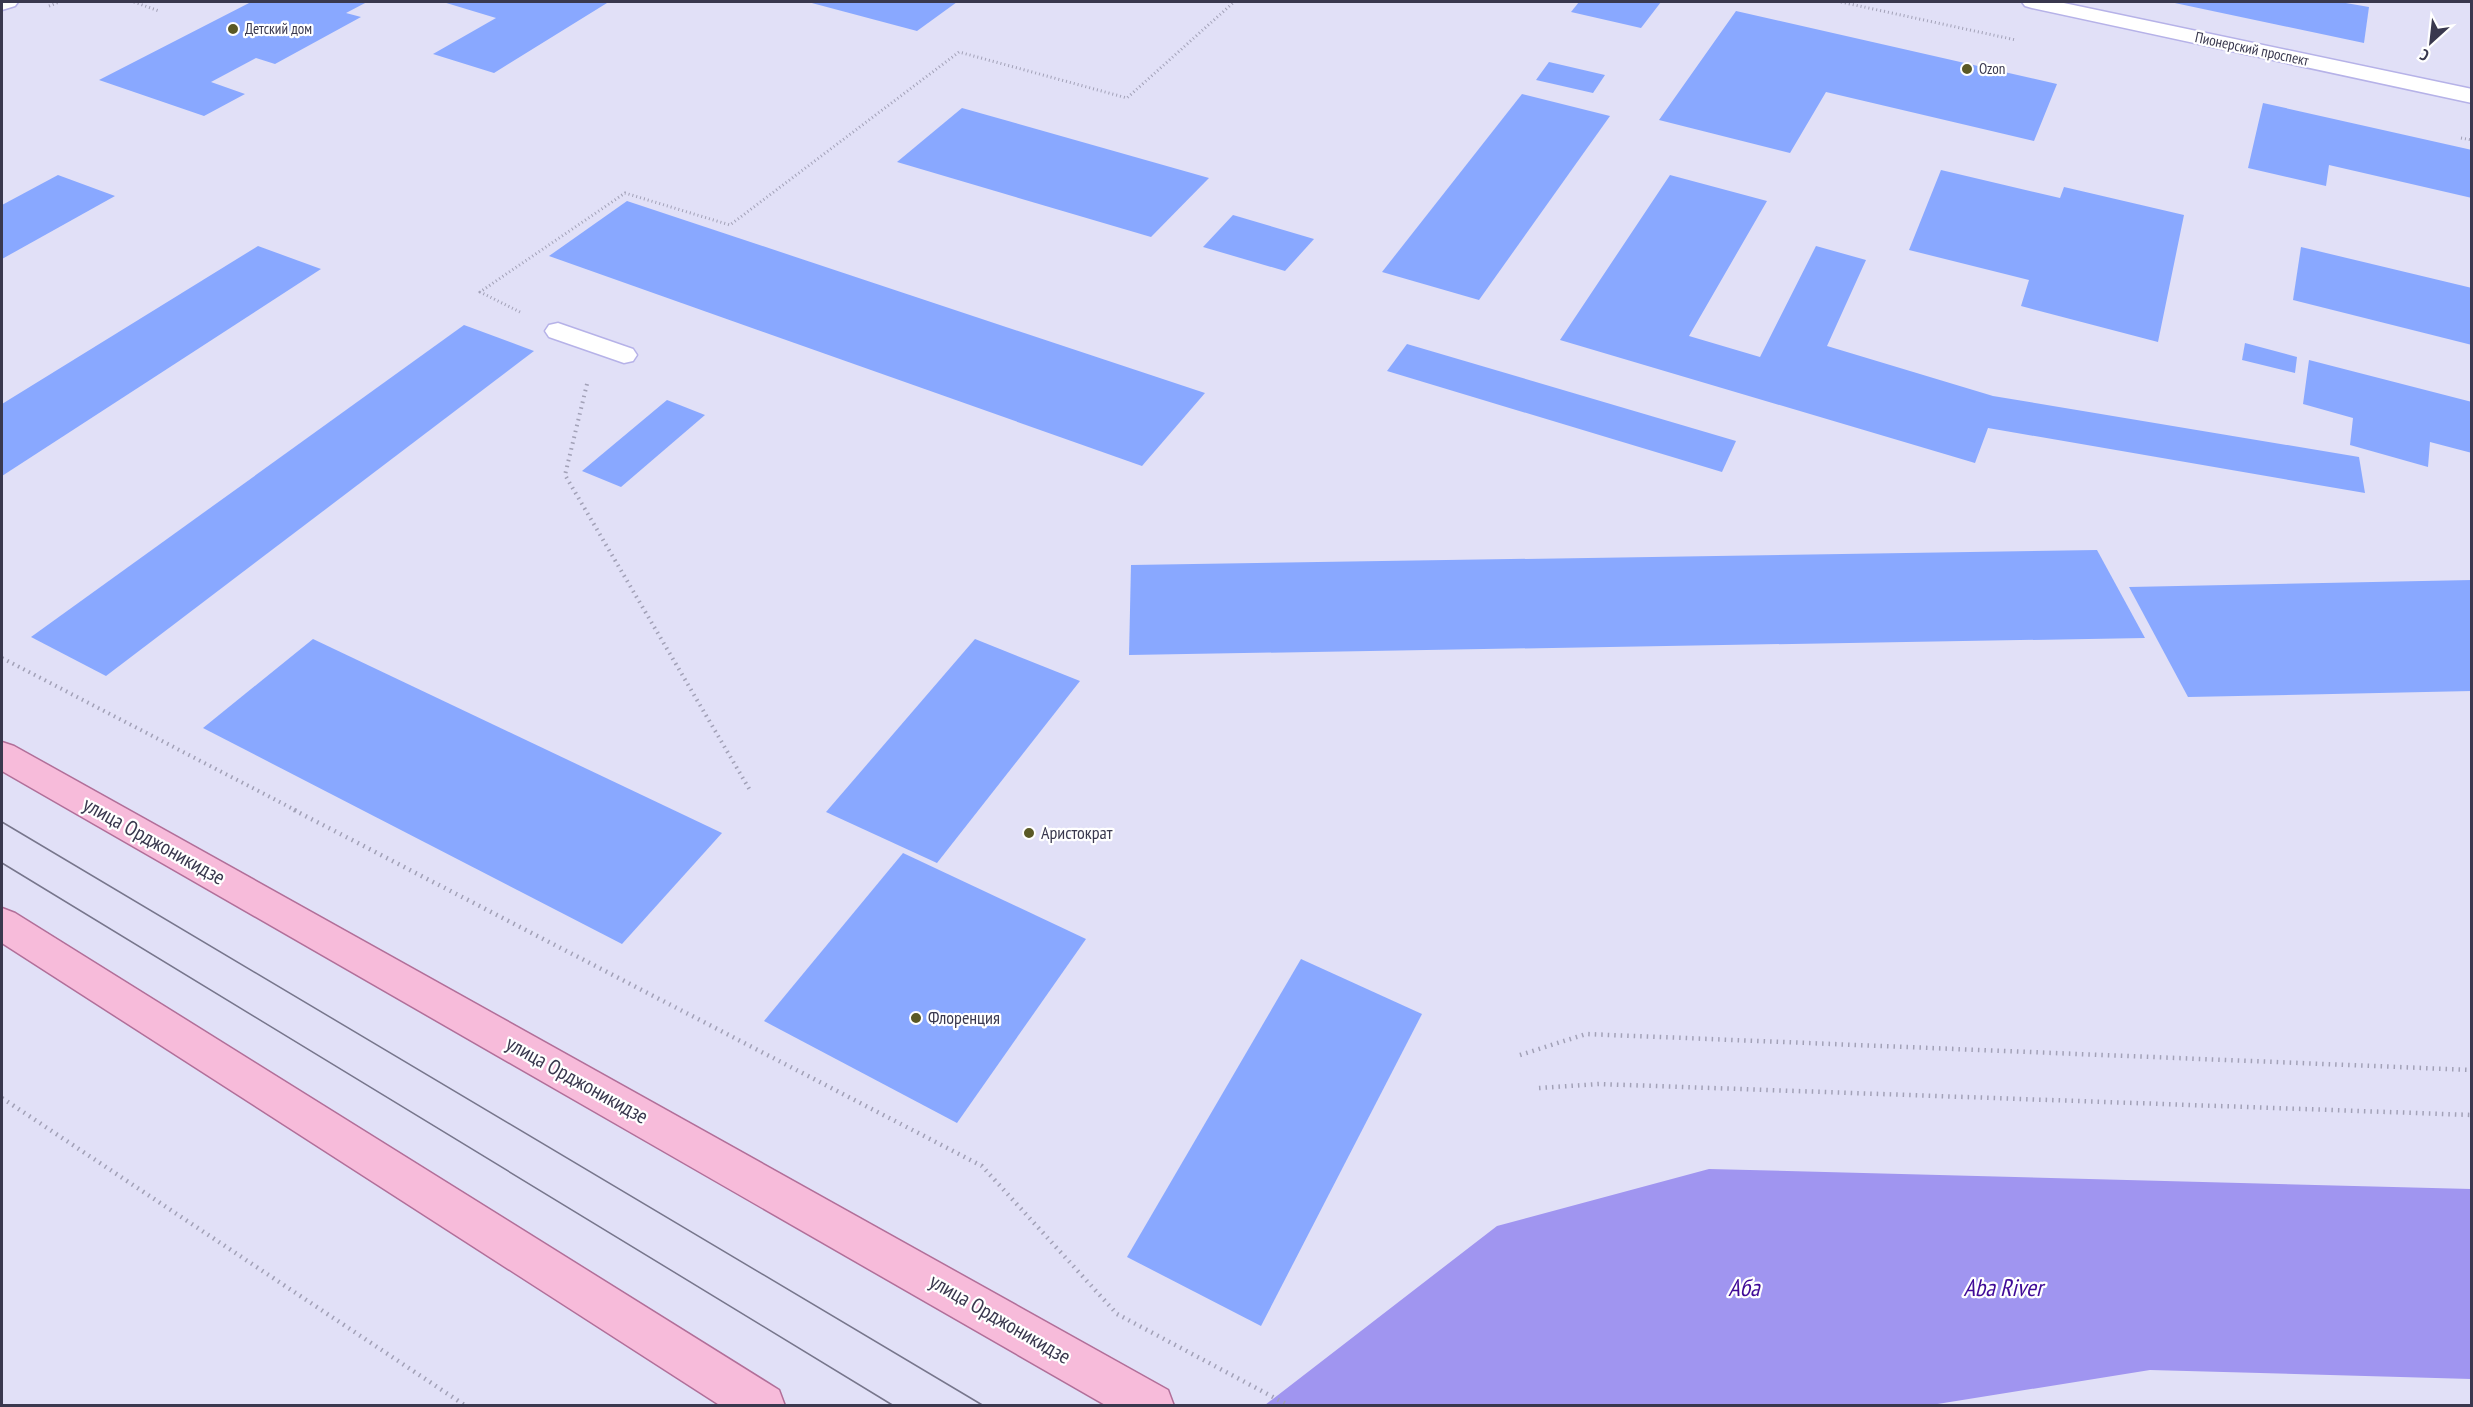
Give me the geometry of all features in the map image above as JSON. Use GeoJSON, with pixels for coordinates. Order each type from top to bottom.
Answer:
{"type":"FeatureCollection","features":[{"type":"Feature","properties":{"kind":"main road","name":"улица Орджоникидзе"},"geometry":{"type":"LineString","coordinates":[[2,755],[1152,1406]]}},
{"type":"Feature","properties":{"kind":"main road"},"geometry":{"type":"LineString","coordinates":[[2,924],[763,1406]]}},
{"type":"Feature","properties":{"kind":"street"},"geometry":{"type":"LineString","coordinates":[[2,4],[8,2]]}},
{"type":"Feature","properties":{"kind":"street","name":"Пионерский проспект"},"geometry":{"type":"LineString","coordinates":[[2032,2],[2472,96]]}},
{"type":"Feature","properties":{"kind":"street"},"geometry":{"type":"LineString","coordinates":[[558,331],[624,355]]}},
{"type":"Feature","properties":{"kind":"path"},"geometry":{"type":"LineString","coordinates":[[135,2],[159,11]]}},
{"type":"Feature","properties":{"kind":"path"},"geometry":{"type":"LineString","coordinates":[[480,291],[625,193],[730,225],[959,52],[1127,98],[1234,2]]}},
{"type":"Feature","properties":{"kind":"path"},"geometry":{"type":"LineString","coordinates":[[587,384],[565,475],[751,792]]}},
{"type":"Feature","properties":{"kind":"path"},"geometry":{"type":"LineString","coordinates":[[2,658],[982,1166],[1117,1314],[1290,1406]]}},
{"type":"Feature","properties":{"kind":"path"},"geometry":{"type":"LineString","coordinates":[[1520,1055],[1586,1034],[2472,1070]]}},
{"type":"Feature","properties":{"kind":"path"},"geometry":{"type":"LineString","coordinates":[[1539,1089],[1599,1084],[2472,1115]]}},
{"type":"Feature","properties":{"kind":"path"},"geometry":{"type":"LineString","coordinates":[[2,1098],[466,1406]]}},
{"type":"Feature","properties":{"kind":"water","name":"Аба"},"geometry":{"type":"Polygon","coordinates":[[[1709,1169],[2471,1189],[2471,1379],[2150,1370],[1925,1406],[1265,1405],[1497,1226],[1709,1169]]]}},
{"type":"Feature","properties":{"kind":"building"},"geometry":{"type":"Polygon","coordinates":[[[251,2],[367,2],[346,13],[361,17],[275,64],[256,58],[211,82],[245,94],[204,116],[99,80],[251,2]]]}},
{"type":"Feature","properties":{"kind":"building"},"geometry":{"type":"Polygon","coordinates":[[[443,2],[607,3],[494,73],[433,54],[496,18],[443,2]]]}},
{"type":"Feature","properties":{"kind":"building"},"geometry":{"type":"Polygon","coordinates":[[[808,2],[957,2],[917,31],[808,2]]]}},
{"type":"Feature","properties":{"kind":"building"},"geometry":{"type":"Polygon","coordinates":[[[1579,2],[1661,2],[1641,28],[1571,12],[1579,2]]]}},
{"type":"Feature","properties":{"kind":"building"},"geometry":{"type":"Polygon","coordinates":[[[2170,2],[2340,2],[2369,7],[2364,43],[2170,2]]]}},
{"type":"Feature","properties":{"kind":"building"},"geometry":{"type":"Polygon","coordinates":[[[1736,11],[2057,84],[2034,141],[1826,92],[1790,153],[1659,120],[1736,11]]]}},
{"type":"Feature","properties":{"kind":"building"},"geometry":{"type":"Polygon","coordinates":[[[1549,62],[1605,75],[1593,93],[1536,80],[1549,62]]]}},
{"type":"Feature","properties":{"kind":"building"},"geometry":{"type":"Polygon","coordinates":[[[1522,94],[1610,116],[1479,300],[1382,272],[1522,94]]]}},
{"type":"Feature","properties":{"kind":"building"},"geometry":{"type":"Polygon","coordinates":[[[2263,103],[2472,150],[2472,198],[2329,165],[2326,186],[2248,168],[2263,103]]]}},
{"type":"Feature","properties":{"kind":"building"},"geometry":{"type":"Polygon","coordinates":[[[962,108],[1209,178],[1151,237],[897,162],[962,108]]]}},
{"type":"Feature","properties":{"kind":"building"},"geometry":{"type":"Polygon","coordinates":[[[1941,170],[2060,198],[2064,187],[2184,215],[2158,342],[2021,306],[2029,280],[1909,250],[1941,170]]]}},
{"type":"Feature","properties":{"kind":"building"},"geometry":{"type":"Polygon","coordinates":[[[58,175],[115,196],[2,259],[2,205],[58,175]]]}},
{"type":"Feature","properties":{"kind":"building"},"geometry":{"type":"Polygon","coordinates":[[[1670,175],[1767,201],[1689,336],[1760,357],[1816,246],[1866,260],[1827,346],[1993,396],[2359,457],[2365,493],[1988,428],[1975,463],[1560,340],[1670,175]]]}},
{"type":"Feature","properties":{"kind":"building"},"geometry":{"type":"Polygon","coordinates":[[[627,201],[1205,393],[1142,466],[549,256],[627,201]]]}},
{"type":"Feature","properties":{"kind":"building"},"geometry":{"type":"Polygon","coordinates":[[[1233,215],[1314,239],[1285,271],[1203,247],[1233,215]]]}},
{"type":"Feature","properties":{"kind":"building"},"geometry":{"type":"Polygon","coordinates":[[[258,246],[321,269],[2,476],[2,404],[258,246]]]}},
{"type":"Feature","properties":{"kind":"building"},"geometry":{"type":"Polygon","coordinates":[[[2301,247],[2472,288],[2472,345],[2293,300],[2301,247]]]}},
{"type":"Feature","properties":{"kind":"building"},"geometry":{"type":"Polygon","coordinates":[[[464,325],[534,351],[106,676],[31,637],[464,325]]]}},
{"type":"Feature","properties":{"kind":"building"},"geometry":{"type":"Polygon","coordinates":[[[2245,343],[2297,357],[2295,373],[2242,360],[2245,343]]]}},
{"type":"Feature","properties":{"kind":"building"},"geometry":{"type":"Polygon","coordinates":[[[1407,344],[1736,441],[1722,472],[1387,371],[1407,344]]]}},
{"type":"Feature","properties":{"kind":"building"},"geometry":{"type":"Polygon","coordinates":[[[2309,360],[2472,402],[2472,453],[2430,442],[2428,467],[2350,445],[2353,418],[2303,404],[2309,360]]]}},
{"type":"Feature","properties":{"kind":"building"},"geometry":{"type":"Polygon","coordinates":[[[667,400],[705,415],[621,487],[582,471],[667,400]]]}},
{"type":"Feature","properties":{"kind":"building"},"geometry":{"type":"Polygon","coordinates":[[[2097,550],[2145,638],[1129,655],[1131,565],[2097,550]]]}},
{"type":"Feature","properties":{"kind":"building"},"geometry":{"type":"Polygon","coordinates":[[[2472,580],[2472,691],[2188,697],[2129,587],[2472,580]]]}},
{"type":"Feature","properties":{"kind":"building"},"geometry":{"type":"Polygon","coordinates":[[[313,639],[722,833],[622,944],[203,728],[313,639]]]}},
{"type":"Feature","properties":{"kind":"building"},"geometry":{"type":"Polygon","coordinates":[[[975,639],[1080,681],[937,863],[826,812],[975,639]]]}},
{"type":"Feature","properties":{"kind":"building"},"geometry":{"type":"Polygon","coordinates":[[[903,853],[1086,939],[957,1123],[764,1021],[903,853]]]}},
{"type":"Feature","properties":{"kind":"building"},"geometry":{"type":"Polygon","coordinates":[[[1301,959],[1422,1014],[1261,1326],[1127,1257],[1301,959]]]}},
{"type":"Feature","properties":{"kind":"tram line"},"geometry":{"type":"LineString","coordinates":[[2,822],[984,1406]]}},
{"type":"Feature","properties":{"kind":"tram line"},"geometry":{"type":"LineString","coordinates":[[2,863],[894,1406]]}},
{"type":"Feature","properties":{"kind":"place","name":"Детский дом"},"geometry":{"type":"Point","coordinates":[233,29]}},
{"type":"Feature","properties":{"kind":"place","name":"Ozon"},"geometry":{"type":"Point","coordinates":[1967,69]}},
{"type":"Feature","properties":{"kind":"place","name":"Аристократ"},"geometry":{"type":"Point","coordinates":[1029,833]}},
{"type":"Feature","properties":{"kind":"place","name":"Флоренция"},"geometry":{"type":"Point","coordinates":[916,1018]}},
{"type":"Feature","properties":{"kind":"water label","name":"Aba River"},"geometry":{"type":"Point","coordinates":[2003,1288]}}]}
